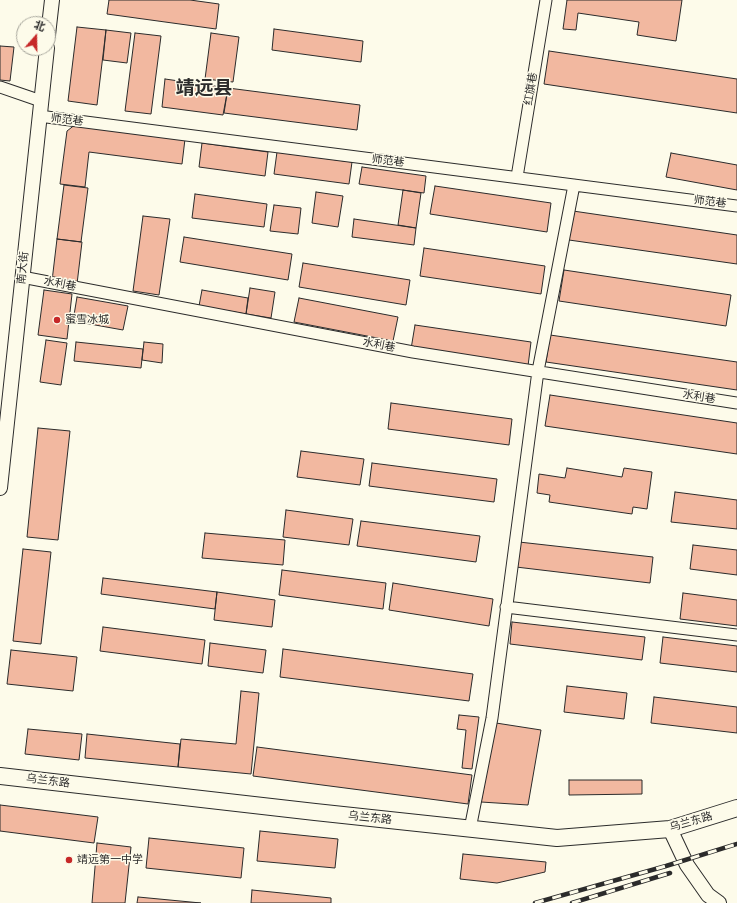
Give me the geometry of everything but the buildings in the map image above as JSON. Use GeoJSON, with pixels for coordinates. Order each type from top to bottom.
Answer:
{"type":"FeatureCollection","features":[{"type":"Feature","properties":{"kind":"main road","name":"乌兰东路"},"geometry":{"type":"LineString","coordinates":[[0,776],[557,838],[670,829],[737,808]]}},
{"type":"Feature","properties":{"kind":"street"},"geometry":{"type":"LineString","coordinates":[[50,16],[52,0]]}},
{"type":"Feature","properties":{"kind":"street","name":"红旗巷"},"geometry":{"type":"LineString","coordinates":[[517,177],[546,0]]}},
{"type":"Feature","properties":{"kind":"street","name":"南大街"},"geometry":{"type":"LineString","coordinates":[[0,488],[46,56]]}},
{"type":"Feature","properties":{"kind":"street"},"geometry":{"type":"LineString","coordinates":[[0,87],[41,101]]}},
{"type":"Feature","properties":{"kind":"street","name":"师范巷"},"geometry":{"type":"LineString","coordinates":[[39,116],[737,206]]}},
{"type":"Feature","properties":{"kind":"street"},"geometry":{"type":"LineString","coordinates":[[470,828],[492,718],[538,371],[574,185]]}},
{"type":"Feature","properties":{"kind":"street","name":"水利巷"},"geometry":{"type":"LineString","coordinates":[[22,277],[413,352],[737,403]]}},
{"type":"Feature","properties":{"kind":"street"},"geometry":{"type":"LineString","coordinates":[[506,607],[737,635]]}},
{"type":"Feature","properties":{"kind":"street"},"geometry":{"type":"LineString","coordinates":[[670,829],[687,865],[708,895],[719,903]]}},
{"type":"Feature","properties":{"kind":"railway"},"geometry":{"type":"LineString","coordinates":[[535,903],[666,866],[737,844]]}},
{"type":"Feature","properties":{"kind":"railway"},"geometry":{"type":"LineString","coordinates":[[572,903],[670,873]]}},
{"type":"Feature","properties":{"kind":"place","name":"蜜雪冰城"},"geometry":{"type":"Point","coordinates":[57,320]}},
{"type":"Feature","properties":{"kind":"place","name":"靖远第一中学"},"geometry":{"type":"Point","coordinates":[69,860]}},
{"type":"Feature","properties":{"kind":"district","name":"靖远县"},"geometry":{"type":"Point","coordinates":[204,89]}}]}
